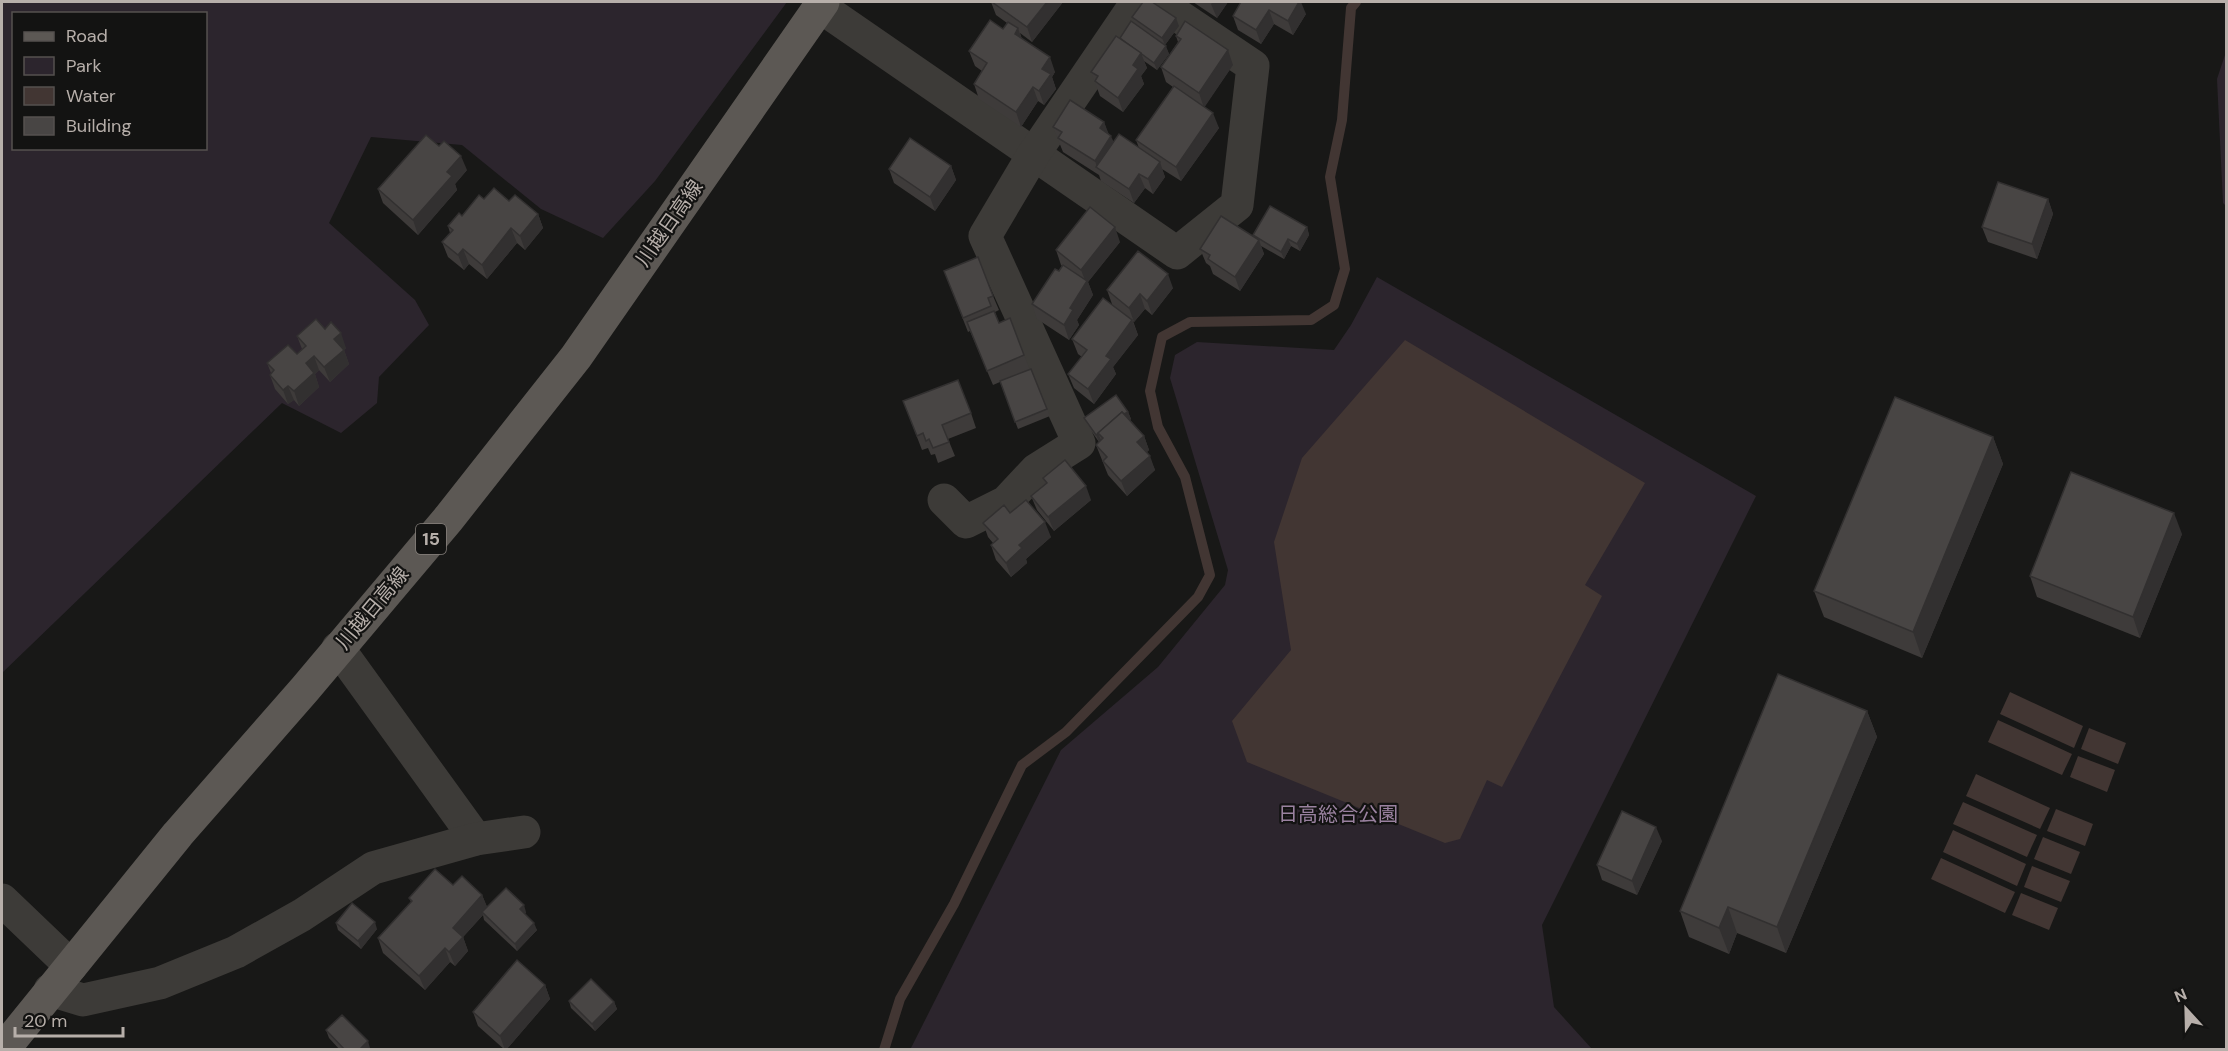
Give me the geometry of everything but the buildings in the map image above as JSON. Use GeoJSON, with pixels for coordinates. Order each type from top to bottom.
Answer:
{"type":"FeatureCollection","features":[{"type":"Feature","properties":{"kind":"main road","name":"川越日高線"},"geometry":{"type":"LineString","coordinates":[[3,1050],[178,834],[449,518],[576,357],[821,4]]}},
{"type":"Feature","properties":{"kind":"street"},"geometry":{"type":"LineString","coordinates":[[944,500],[966,522],[1006,502],[1036,470],[1079,444],[985,237],[1033,155],[1137,2]]}},
{"type":"Feature","properties":{"kind":"street"},"geometry":{"type":"LineString","coordinates":[[821,4],[1033,155],[1177,253],[1238,205],[1253,66],[1158,2]]}},
{"type":"Feature","properties":{"kind":"street"},"geometry":{"type":"LineString","coordinates":[[338,648],[476,839]]}},
{"type":"Feature","properties":{"kind":"street"},"geometry":{"type":"LineString","coordinates":[[2,900],[60,978],[83,1000],[160,983],[246,947],[302,915],[373,868],[476,839],[524,832]]}},
{"type":"Feature","properties":{"kind":"green space"},"geometry":{"type":"Polygon","coordinates":[[[2,2],[787,2],[655,181],[603,238],[541,209],[462,145],[371,137],[329,223],[415,300],[429,325],[379,377],[377,403],[341,433],[282,403],[2,673],[2,2]]]}},
{"type":"Feature","properties":{"kind":"green space"},"geometry":{"type":"Polygon","coordinates":[[[2226,52],[2226,206],[2223,203],[2217,79],[2226,52]]]}},
{"type":"Feature","properties":{"kind":"green space","name":"日高総合公園"},"geometry":{"type":"Polygon","coordinates":[[[1377,277],[1756,496],[1542,925],[1554,1007],[1592,1049],[910,1050],[1061,750],[1158,667],[1225,585],[1228,570],[1170,378],[1175,355],[1197,342],[1334,350],[1351,325],[1377,277]]]}},
{"type":"Feature","properties":{"kind":"water"},"geometry":{"type":"Polygon","coordinates":[[[1405,340],[1645,483],[1585,585],[1602,596],[1502,787],[1487,780],[1460,839],[1445,843],[1247,762],[1232,721],[1291,650],[1274,542],[1302,458],[1405,340]]]}},
{"type":"Feature","properties":{"kind":"water"},"geometry":{"type":"Polygon","coordinates":[[[2010,692],[2083,726],[2074,748],[2000,714],[2010,692]]]}},
{"type":"Feature","properties":{"kind":"water"},"geometry":{"type":"Polygon","coordinates":[[[1998,720],[2072,754],[2062,775],[1988,742],[1998,720]]]}},
{"type":"Feature","properties":{"kind":"water"},"geometry":{"type":"Polygon","coordinates":[[[2089,728],[2126,743],[2118,764],[2081,749],[2089,728]]]}},
{"type":"Feature","properties":{"kind":"water"},"geometry":{"type":"Polygon","coordinates":[[[2078,756],[2115,770],[2107,792],[2070,777],[2078,756]]]}},
{"type":"Feature","properties":{"kind":"water"},"geometry":{"type":"Polygon","coordinates":[[[1976,774],[2050,808],[2040,829],[1966,796],[1976,774]]]}},
{"type":"Feature","properties":{"kind":"water"},"geometry":{"type":"Polygon","coordinates":[[[1963,802],[2037,835],[2027,857],[1953,824],[1963,802]]]}},
{"type":"Feature","properties":{"kind":"water"},"geometry":{"type":"Polygon","coordinates":[[[2056,809],[2093,824],[2085,846],[2047,831],[2056,809]]]}},
{"type":"Feature","properties":{"kind":"water"},"geometry":{"type":"Polygon","coordinates":[[[1953,830],[2026,864],[2017,886],[1943,852],[1953,830]]]}},
{"type":"Feature","properties":{"kind":"water"},"geometry":{"type":"Polygon","coordinates":[[[2043,837],[2080,852],[2071,874],[2034,859],[2043,837]]]}},
{"type":"Feature","properties":{"kind":"water"},"geometry":{"type":"Polygon","coordinates":[[[1941,858],[2015,892],[2005,913],[1931,879],[1941,858]]]}},
{"type":"Feature","properties":{"kind":"water"},"geometry":{"type":"Polygon","coordinates":[[[2032,866],[2070,881],[2061,902],[2024,887],[2032,866]]]}},
{"type":"Feature","properties":{"kind":"water"},"geometry":{"type":"Polygon","coordinates":[[[2021,893],[2058,908],[2049,930],[2012,915],[2021,893]]]}},
{"type":"Feature","properties":{"kind":"waterway"},"geometry":{"type":"LineString","coordinates":[[884,1050],[900,999],[954,904],[1022,765],[1066,732],[1198,597],[1210,575],[1185,477],[1158,427],[1150,391],[1162,337],[1190,322],[1311,320],[1334,305],[1345,269],[1330,177],[1342,120],[1351,8],[1356,2]]}}]}
